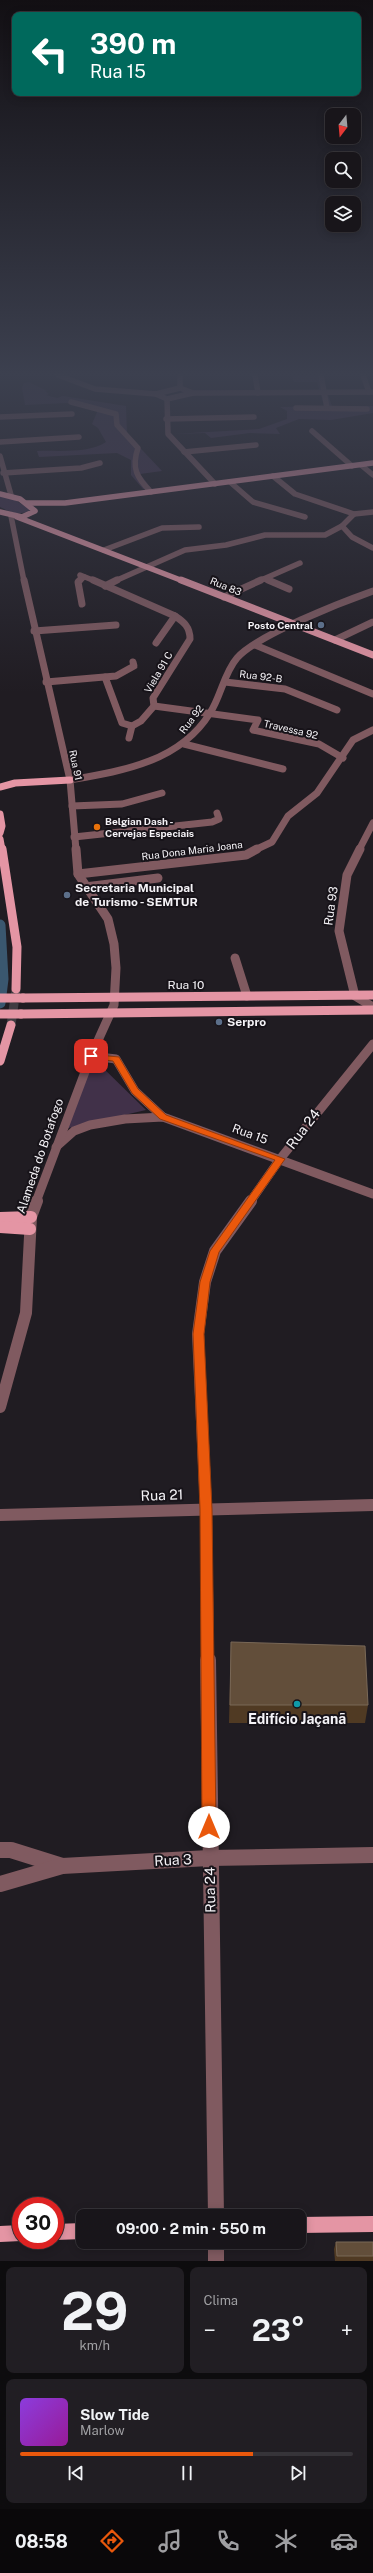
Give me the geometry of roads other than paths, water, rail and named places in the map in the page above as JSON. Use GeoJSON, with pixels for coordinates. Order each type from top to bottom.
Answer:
{"type":"FeatureCollection","features":[{"type":"Feature","properties":{"kind":"main road"},"geometry":{"type":"LineString","coordinates":[[0,494],[10,496],[27,503],[65,503],[241,481]]}},
{"type":"Feature","properties":{"kind":"main road","name":"Rua 83"},"geometry":{"type":"LineString","coordinates":[[27,503],[37,519],[71,537]]}},
{"type":"Feature","properties":{"kind":"main road"},"geometry":{"type":"LineString","coordinates":[[14,517],[65,503]]}},
{"type":"Feature","properties":{"kind":"main road","name":"Rua 83"},"geometry":{"type":"LineString","coordinates":[[0,512],[150,567],[373,655]]}},
{"type":"Feature","properties":{"kind":"main road"},"geometry":{"type":"LineString","coordinates":[[0,787],[15,783],[70,780]]}},
{"type":"Feature","properties":{"kind":"main road"},"geometry":{"type":"LineString","coordinates":[[0,814],[2,826],[0,833]]}},
{"type":"Feature","properties":{"kind":"main road"},"geometry":{"type":"LineString","coordinates":[[0,839],[17,947],[16,989]]}},
{"type":"Feature","properties":{"kind":"main road","name":"Rua 10"},"geometry":{"type":"LineString","coordinates":[[0,998],[373,995]]}},
{"type":"Feature","properties":{"kind":"main road"},"geometry":{"type":"LineString","coordinates":[[268,1012],[265,1008],[267,1003],[321,1001],[339,996]]}},
{"type":"Feature","properties":{"kind":"main road"},"geometry":{"type":"LineString","coordinates":[[0,1014],[373,1010]]}},
{"type":"Feature","properties":{"kind":"main road"},"geometry":{"type":"LineString","coordinates":[[0,1061],[11,1025]]}},
{"type":"Feature","properties":{"kind":"main road"},"geometry":{"type":"LineString","coordinates":[[0,1218],[31,1217]]}},
{"type":"Feature","properties":{"kind":"main road"},"geometry":{"type":"LineString","coordinates":[[0,1227],[30,1229]]}},
{"type":"Feature","properties":{"kind":"main road"},"geometry":{"type":"LineString","coordinates":[[306,2225],[373,2224]]}},
{"type":"Feature","properties":{"kind":"main road"},"geometry":{"type":"LineString","coordinates":[[64,2232],[76,2231]]}},
{"type":"Feature","properties":{"kind":"main road"},"geometry":{"type":"LineString","coordinates":[[0,2234],[12,2233]]}},
{"type":"Feature","properties":{"kind":"street"},"geometry":{"type":"LineString","coordinates":[[139,481],[151,492]]}},
{"type":"Feature","properties":{"kind":"street"},"geometry":{"type":"LineString","coordinates":[[211,481],[214,484]]}},
{"type":"Feature","properties":{"kind":"street"},"geometry":{"type":"LineString","coordinates":[[279,481],[296,494],[354,514],[373,512]]}},
{"type":"Feature","properties":{"kind":"street"},"geometry":{"type":"LineString","coordinates":[[230,482],[253,502],[305,517]]}},
{"type":"Feature","properties":{"kind":"street"},"geometry":{"type":"LineString","coordinates":[[0,488],[6,483],[10,496]]}},
{"type":"Feature","properties":{"kind":"street"},"geometry":{"type":"LineString","coordinates":[[105,586],[185,550],[226,545],[251,537],[325,535],[342,526],[354,514]]}},
{"type":"Feature","properties":{"kind":"street","name":"Rua 91"},"geometry":{"type":"LineString","coordinates":[[14,517],[34,631],[70,780],[78,874],[85,887],[108,919],[113,938],[116,968],[112,1013]]}},
{"type":"Feature","properties":{"kind":"street"},"geometry":{"type":"LineString","coordinates":[[104,550],[160,528],[179,525],[199,527]]}},
{"type":"Feature","properties":{"kind":"street"},"geometry":{"type":"LineString","coordinates":[[342,526],[352,537],[373,548]]}},
{"type":"Feature","properties":{"kind":"street"},"geometry":{"type":"LineString","coordinates":[[224,596],[300,563]]}},
{"type":"Feature","properties":{"kind":"street","name":"Viela 91 C"},"geometry":{"type":"LineString","coordinates":[[82,604],[78,582],[82,576],[175,616],[184,621],[190,630],[190,639],[153,698],[154,706],[141,721],[132,726]]}},
{"type":"Feature","properties":{"kind":"street"},"geometry":{"type":"LineString","coordinates":[[264,579],[289,589]]}},
{"type":"Feature","properties":{"kind":"street","name":"Rua 92"},"geometry":{"type":"LineString","coordinates":[[70,780],[144,765],[184,744],[210,713],[237,658],[255,645],[295,625],[373,591]]}},
{"type":"Feature","properties":{"kind":"street","name":"Viela 91 C"},"geometry":{"type":"LineString","coordinates":[[156,642],[175,616]]}},
{"type":"Feature","properties":{"kind":"street"},"geometry":{"type":"LineString","coordinates":[[334,640],[373,622]]}},
{"type":"Feature","properties":{"kind":"street"},"geometry":{"type":"LineString","coordinates":[[34,631],[116,626]]}},
{"type":"Feature","properties":{"kind":"street"},"geometry":{"type":"LineString","coordinates":[[255,645],[373,694]]}},
{"type":"Feature","properties":{"kind":"street"},"geometry":{"type":"LineString","coordinates":[[46,682],[105,677],[121,673],[134,666],[133,662]]}},
{"type":"Feature","properties":{"kind":"street"},"geometry":{"type":"LineString","coordinates":[[105,677],[122,723],[132,726],[129,738]]}},
{"type":"Feature","properties":{"kind":"street","name":"Rua 92-B"},"geometry":{"type":"LineString","coordinates":[[225,682],[285,689],[337,710]]}},
{"type":"Feature","properties":{"kind":"street","name":"Travessa 92"},"geometry":{"type":"LineString","coordinates":[[154,706],[258,720],[253,730],[319,744],[343,758]]}},
{"type":"Feature","properties":{"kind":"street","name":"Rua Dona Maria Joana"},"geometry":{"type":"LineString","coordinates":[[78,874],[246,855],[272,842],[288,816],[317,793],[343,758],[353,740],[373,730]]}},
{"type":"Feature","properties":{"kind":"street"},"geometry":{"type":"LineString","coordinates":[[184,744],[283,769]]}},
{"type":"Feature","properties":{"kind":"street"},"geometry":{"type":"LineString","coordinates":[[72,806],[122,804],[162,793]]}},
{"type":"Feature","properties":{"kind":"street"},"geometry":{"type":"LineString","coordinates":[[74,838],[212,822],[219,819],[217,813]]}},
{"type":"Feature","properties":{"kind":"street","name":"Rua 93"},"geometry":{"type":"LineString","coordinates":[[355,996],[339,931],[347,874],[373,823]]}},
{"type":"Feature","properties":{"kind":"street","name":"Rua Dona Maria Joana"},"geometry":{"type":"LineString","coordinates":[[85,887],[156,878]]}},
{"type":"Feature","properties":{"kind":"street"},"geometry":{"type":"LineString","coordinates":[[235,958],[247,996]]}},
{"type":"Feature","properties":{"kind":"street"},"geometry":{"type":"LineString","coordinates":[[355,996],[373,1007]]}},
{"type":"Feature","properties":{"kind":"street","name":"Alameda do Botafogo"},"geometry":{"type":"LineString","coordinates":[[0,1407],[26,1313],[31,1217],[54,1151],[91,1056],[112,1013]]}},
{"type":"Feature","properties":{"kind":"street","name":"Rua 24"},"geometry":{"type":"LineString","coordinates":[[216,2209],[209,1858],[206,1509],[198,1334],[205,1282],[215,1251],[280,1159],[373,1044]]}},
{"type":"Feature","properties":{"kind":"street","name":"Rua 15"},"geometry":{"type":"LineString","coordinates":[[91,1056],[116,1059],[135,1091],[163,1117]]}},
{"type":"Feature","properties":{"kind":"street","name":"Rua 15"},"geometry":{"type":"LineString","coordinates":[[54,1151],[74,1131],[90,1126],[126,1119],[163,1117],[373,1194]]}},
{"type":"Feature","properties":{"kind":"street","name":"Rua 21"},"geometry":{"type":"LineString","coordinates":[[0,1516],[206,1509],[373,1506]]}},
{"type":"Feature","properties":{"kind":"street"},"geometry":{"type":"LineString","coordinates":[[0,1850],[11,1850],[62,1866]]}},
{"type":"Feature","properties":{"kind":"street","name":"Rua 3"},"geometry":{"type":"LineString","coordinates":[[0,1884],[62,1866],[209,1858],[373,1855]]}},
{"type":"Feature","properties":{"kind":"street"},"geometry":{"type":"LineString","coordinates":[[216,2249],[216,2261]]}},
{"type":"Feature","properties":{"kind":"waterway"},"geometry":{"type":"LineString","coordinates":[[0,925],[3,979],[0,1003]]}},
{"type":"Feature","properties":{"kind":"tunnel"},"geometry":{"type":"LineString","coordinates":[[11,1025],[16,990]]}},
{"type":"Feature","properties":{"kind":"place","name":"Posto Central"},"geometry":{"type":"Point","coordinates":[321,625]}},
{"type":"Feature","properties":{"kind":"place","name":"Belgian Dash - Cervejas Especiais"},"geometry":{"type":"Point","coordinates":[97,827]}},
{"type":"Feature","properties":{"kind":"place","name":"Secretaria Municipal de Turismo - SEMTUR"},"geometry":{"type":"Point","coordinates":[67,895]}},
{"type":"Feature","properties":{"kind":"place","name":"Serpro"},"geometry":{"type":"Point","coordinates":[219,1022]}},
{"type":"Feature","properties":{"kind":"place","name":"Edifício Jaçanã"},"geometry":{"type":"Point","coordinates":[297,1704]}}]}
